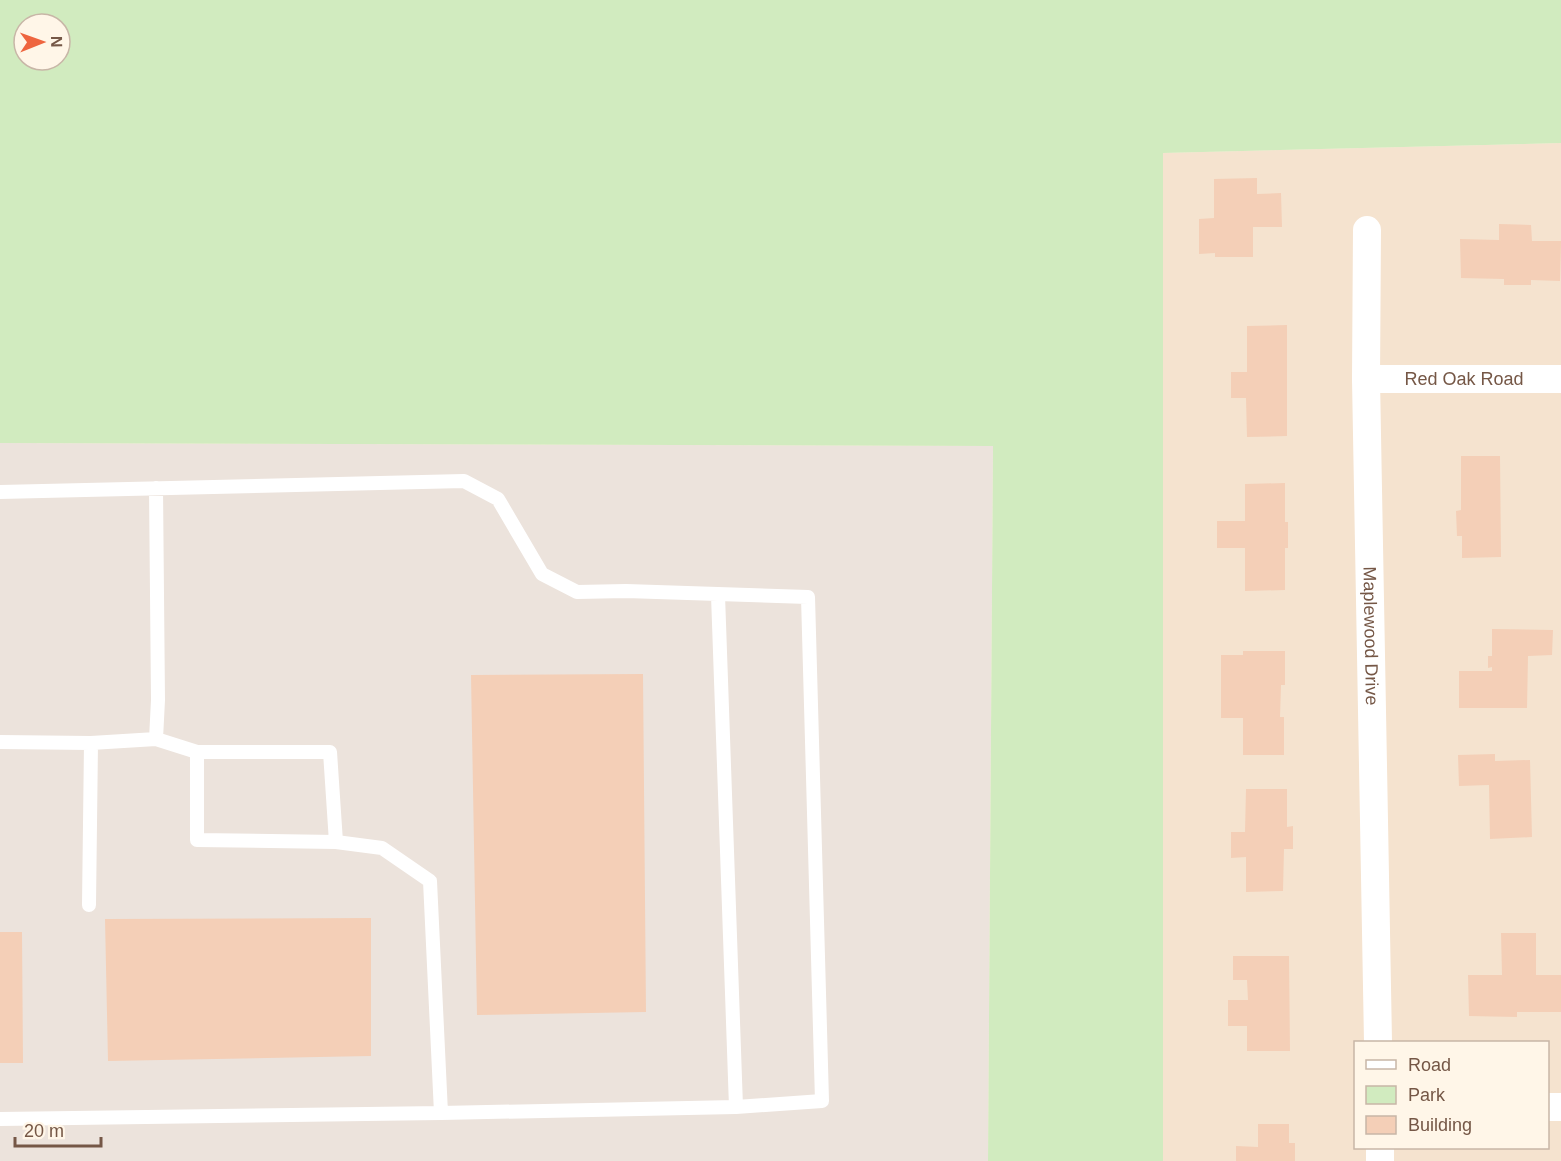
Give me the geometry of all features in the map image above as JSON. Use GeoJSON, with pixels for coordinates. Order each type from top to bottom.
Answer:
{"type":"FeatureCollection","features":[{"type":"Feature","properties":{"kind":"street","name":"Maplewood Drive"},"geometry":{"type":"LineString","coordinates":[[1367,230],[1366,379],[1378,1041]]}},
{"type":"Feature","properties":{"kind":"street","name":"Red Oak Road"},"geometry":{"type":"LineString","coordinates":[[1366,379],[1561,379]]}},
{"type":"Feature","properties":{"kind":"lane"},"geometry":{"type":"LineString","coordinates":[[0,492],[464,481],[498,500],[542,574],[577,592],[626,591],[808,597],[822,1101],[736,1107],[0,1119]]}},
{"type":"Feature","properties":{"kind":"lane"},"geometry":{"type":"LineString","coordinates":[[156,488],[158,700],[156,739]]}},
{"type":"Feature","properties":{"kind":"lane"},"geometry":{"type":"LineString","coordinates":[[718,595],[736,1107]]}},
{"type":"Feature","properties":{"kind":"lane"},"geometry":{"type":"LineString","coordinates":[[0,742],[91,743],[156,739],[197,752],[330,752],[336,842]]}},
{"type":"Feature","properties":{"kind":"lane"},"geometry":{"type":"LineString","coordinates":[[89,905],[91,743]]}},
{"type":"Feature","properties":{"kind":"lane"},"geometry":{"type":"LineString","coordinates":[[197,752],[197,840],[336,842],[382,848],[430,881],[441,1113]]}},
{"type":"Feature","properties":{"kind":"shaded area"},"geometry":{"type":"Polygon","coordinates":[[[1561,143],[1561,1161],[1163,1161],[1163,153],[1561,143]]]}},
{"type":"Feature","properties":{"kind":"shaded area"},"geometry":{"type":"Polygon","coordinates":[[[0,443],[993,446],[988,1161],[0,1161],[0,443]]]}},
{"type":"Feature","properties":{"kind":"green space"},"geometry":{"type":"Polygon","coordinates":[[[0,0],[1561,0],[1561,143],[1163,153],[1163,1161],[988,1161],[993,446],[0,443],[0,0]]]}},
{"type":"Feature","properties":{"kind":"building"},"geometry":{"type":"Polygon","coordinates":[[[1257,178],[1257,194],[1281,193],[1282,227],[1253,227],[1253,257],[1215,257],[1215,253],[1199,254],[1199,219],[1214,218],[1214,179],[1257,178]]]}},
{"type":"Feature","properties":{"kind":"building"},"geometry":{"type":"Polygon","coordinates":[[[1499,224],[1531,225],[1532,241],[1561,241],[1560,281],[1531,280],[1531,285],[1504,285],[1504,279],[1461,278],[1460,239],[1499,240],[1499,224]]]}},
{"type":"Feature","properties":{"kind":"building"},"geometry":{"type":"Polygon","coordinates":[[[1287,325],[1287,436],[1247,437],[1246,398],[1231,398],[1231,372],[1247,372],[1247,326],[1287,325]]]}},
{"type":"Feature","properties":{"kind":"building"},"geometry":{"type":"Polygon","coordinates":[[[1461,456],[1500,456],[1501,557],[1462,558],[1462,536],[1457,536],[1456,511],[1461,510],[1461,456]]]}},
{"type":"Feature","properties":{"kind":"building"},"geometry":{"type":"Polygon","coordinates":[[[1285,483],[1288,548],[1285,548],[1285,590],[1245,591],[1245,548],[1217,548],[1217,521],[1245,521],[1245,484],[1285,483]]]}},
{"type":"Feature","properties":{"kind":"building"},"geometry":{"type":"Polygon","coordinates":[[[1492,629],[1553,630],[1552,655],[1528,656],[1527,708],[1459,708],[1459,671],[1492,671],[1492,667],[1488,668],[1488,656],[1492,656],[1492,629]]]}},
{"type":"Feature","properties":{"kind":"building"},"geometry":{"type":"Polygon","coordinates":[[[1243,651],[1285,651],[1285,685],[1281,685],[1280,717],[1284,717],[1284,755],[1243,755],[1243,718],[1221,718],[1221,655],[1243,655],[1243,651]]]}},
{"type":"Feature","properties":{"kind":"building"},"geometry":{"type":"Polygon","coordinates":[[[643,674],[646,1012],[477,1015],[471,675],[643,674]]]}},
{"type":"Feature","properties":{"kind":"building"},"geometry":{"type":"Polygon","coordinates":[[[1495,754],[1495,761],[1530,760],[1532,837],[1490,839],[1489,785],[1459,786],[1458,755],[1495,754]]]}},
{"type":"Feature","properties":{"kind":"building"},"geometry":{"type":"Polygon","coordinates":[[[1246,789],[1287,789],[1287,827],[1293,826],[1293,849],[1284,849],[1283,891],[1246,892],[1246,857],[1231,858],[1231,832],[1245,832],[1246,789]]]}},
{"type":"Feature","properties":{"kind":"building"},"geometry":{"type":"Polygon","coordinates":[[[371,918],[371,1056],[108,1061],[105,919],[371,918]]]}},
{"type":"Feature","properties":{"kind":"building"},"geometry":{"type":"Polygon","coordinates":[[[0,932],[22,932],[23,1063],[0,1063],[0,932]]]}},
{"type":"Feature","properties":{"kind":"building"},"geometry":{"type":"Polygon","coordinates":[[[1501,933],[1536,933],[1536,975],[1561,975],[1561,1012],[1517,1012],[1517,1017],[1469,1016],[1468,975],[1502,975],[1501,933]]]}},
{"type":"Feature","properties":{"kind":"building"},"geometry":{"type":"Polygon","coordinates":[[[1233,956],[1289,956],[1290,1051],[1247,1051],[1247,1026],[1228,1026],[1228,1000],[1248,1000],[1247,980],[1233,980],[1233,956]]]}},
{"type":"Feature","properties":{"kind":"building"},"geometry":{"type":"Polygon","coordinates":[[[1258,1124],[1289,1124],[1289,1143],[1295,1143],[1295,1161],[1236,1161],[1236,1146],[1258,1147],[1258,1124]]]}}]}
